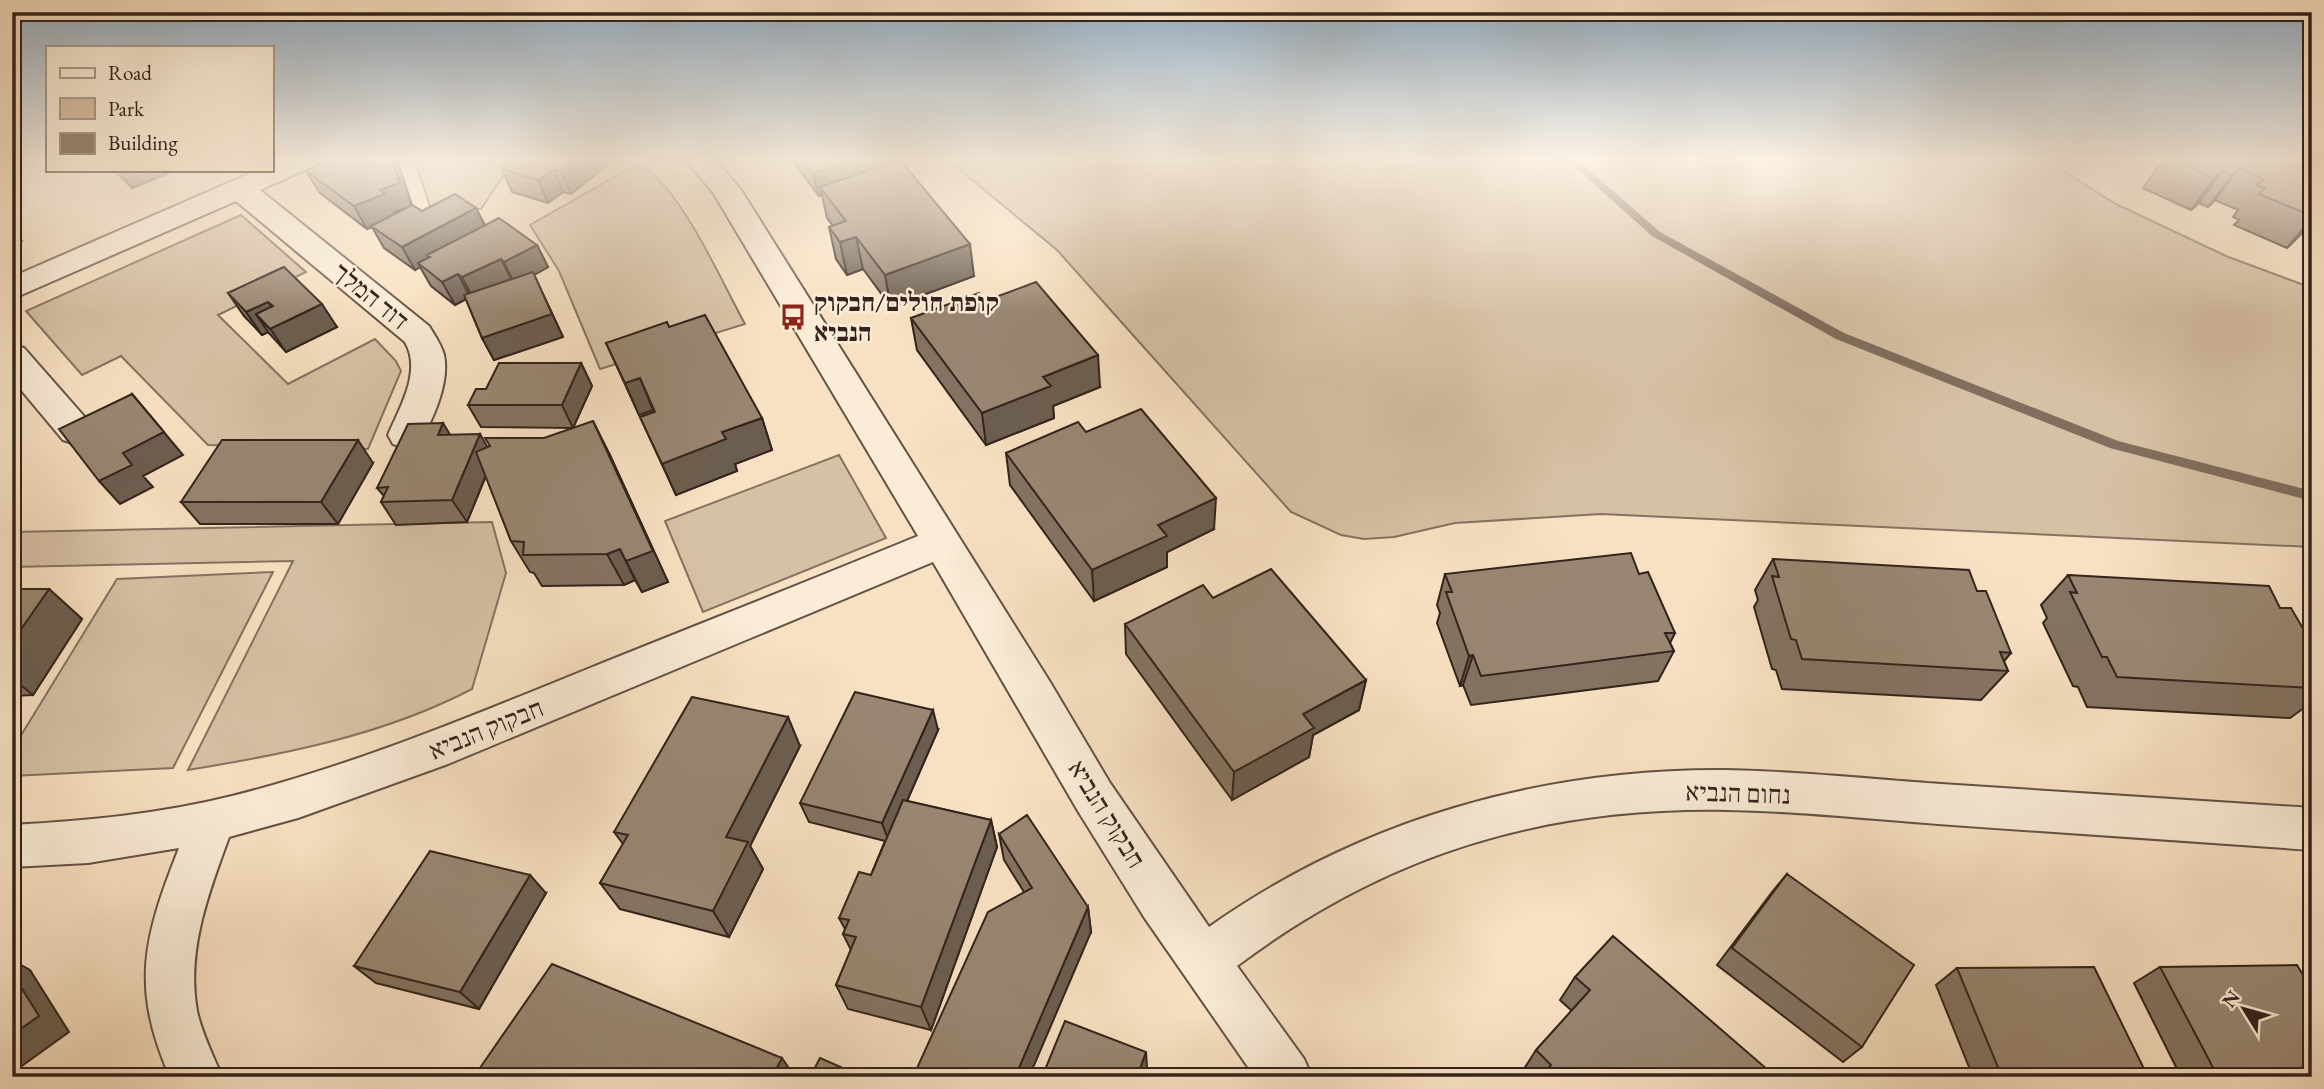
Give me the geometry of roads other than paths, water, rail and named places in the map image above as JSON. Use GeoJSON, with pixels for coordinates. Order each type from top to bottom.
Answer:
{"type":"FeatureCollection","features":[{"type":"Feature","properties":{"kind":"street"},"geometry":{"type":"LineString","coordinates":[[12,289],[190,211]]}},
{"type":"Feature","properties":{"kind":"street","name":"דוד המלך"},"geometry":{"type":"LineString","coordinates":[[267,211],[417,334],[426,345],[430,357],[430,371],[406,435]]}},
{"type":"Feature","properties":{"kind":"street","name":"חבקוק הנביא"},"geometry":{"type":"LineString","coordinates":[[739,211],[1094,797],[1161,901],[1286,1077]]}},
{"type":"Feature","properties":{"kind":"street"},"geometry":{"type":"LineString","coordinates":[[12,356],[76,431]]}},
{"type":"Feature","properties":{"kind":"street","name":"חבקוק הנביא"},"geometry":{"type":"LineString","coordinates":[[12,846],[80,842],[212,823],[295,801],[391,768],[941,543]]}},
{"type":"Feature","properties":{"kind":"street","name":"נחום הנביא"},"geometry":{"type":"LineString","coordinates":[[1203,961],[1258,921],[1312,888],[1417,840],[1519,810],[1621,794],[1726,790],[2312,829]]}},
{"type":"Feature","properties":{"kind":"street"},"geometry":{"type":"LineString","coordinates":[[195,1077],[176,1031],[170,1005],[169,978],[176,924],[212,823]]}},
{"type":"Feature","properties":{"kind":"waterway"},"geometry":{"type":"LineString","coordinates":[[1630,211],[1656,234],[1840,336],[2115,445],[2312,496]]}},
{"type":"Feature","properties":{"kind":"place","name":"קופת חולים/חבקוק הנביא"},"geometry":{"type":"Point","coordinates":[793,317]}}]}
